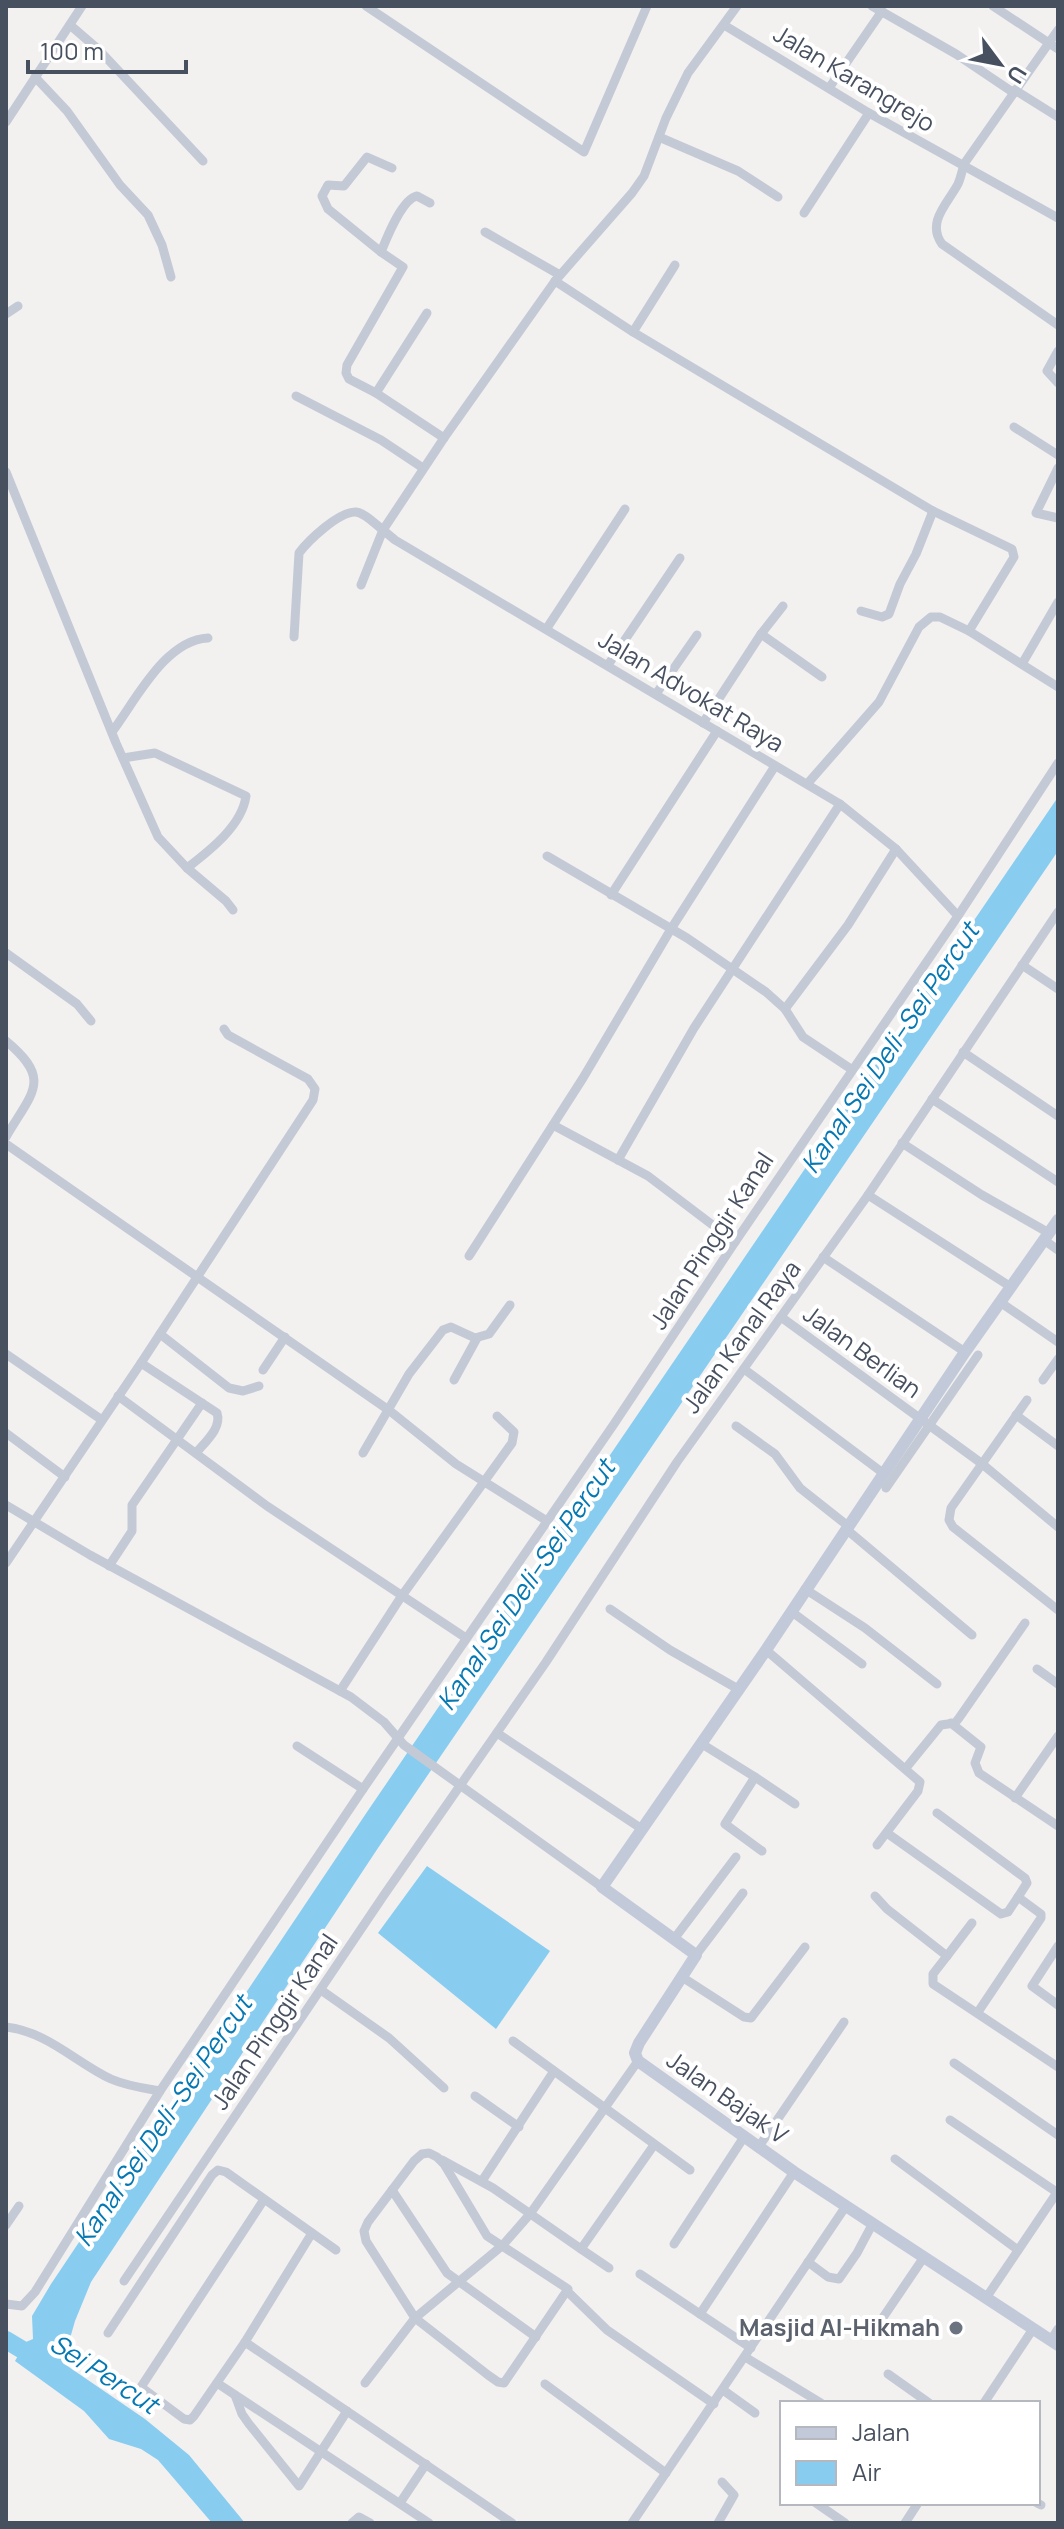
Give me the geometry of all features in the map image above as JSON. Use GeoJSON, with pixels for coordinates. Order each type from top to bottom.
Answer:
{"type":"FeatureCollection","features":[{"type":"Feature","properties":{"kind":"street"},"geometry":{"type":"LineString","coordinates":[[6,122],[82,6]]}},
{"type":"Feature","properties":{"kind":"street"},"geometry":{"type":"LineString","coordinates":[[366,6],[584,152],[647,6]]}},
{"type":"Feature","properties":{"kind":"street"},"geometry":{"type":"LineString","coordinates":[[361,585],[383,530],[423,468],[558,278],[644,176],[688,73],[737,6]]}},
{"type":"Feature","properties":{"kind":"street"},"geometry":{"type":"LineString","coordinates":[[872,6],[1058,117]]}},
{"type":"Feature","properties":{"kind":"street"},"geometry":{"type":"LineString","coordinates":[[993,6],[1054,46]]}},
{"type":"Feature","properties":{"kind":"street"},"geometry":{"type":"LineString","coordinates":[[829,88],[882,11]]}},
{"type":"Feature","properties":{"kind":"street"},"geometry":{"type":"LineString","coordinates":[[70,25],[108,58],[203,161]]}},
{"type":"Feature","properties":{"kind":"street","name":"Jalan Karangrejo"},"geometry":{"type":"LineString","coordinates":[[724,25],[869,113],[1058,218]]}},
{"type":"Feature","properties":{"kind":"street"},"geometry":{"type":"LineString","coordinates":[[1057,324],[942,244],[937,237],[937,222],[960,180],[964,164],[1014,92],[1054,46],[1058,30]]}},
{"type":"Feature","properties":{"kind":"street"},"geometry":{"type":"LineString","coordinates":[[35,77],[67,111],[120,185],[148,215],[162,245],[171,277]]}},
{"type":"Feature","properties":{"kind":"street"},"geometry":{"type":"LineString","coordinates":[[804,213],[869,113]]}},
{"type":"Feature","properties":{"kind":"street"},"geometry":{"type":"LineString","coordinates":[[659,137],[738,171],[778,197]]}},
{"type":"Feature","properties":{"kind":"street"},"geometry":{"type":"LineString","coordinates":[[392,168],[367,157],[344,186],[328,185],[322,196],[328,209],[403,267],[346,369],[349,379],[444,438]]}},
{"type":"Feature","properties":{"kind":"street"},"geometry":{"type":"LineString","coordinates":[[381,252],[408,199],[417,196],[430,203]]}},
{"type":"Feature","properties":{"kind":"street"},"geometry":{"type":"LineString","coordinates":[[485,232],[558,278],[633,332],[933,511],[1012,549],[1015,553],[969,631]]}},
{"type":"Feature","properties":{"kind":"street"},"geometry":{"type":"LineString","coordinates":[[633,332],[675,265]]}},
{"type":"Feature","properties":{"kind":"street"},"geometry":{"type":"LineString","coordinates":[[6,314],[18,306]]}},
{"type":"Feature","properties":{"kind":"street"},"geometry":{"type":"LineString","coordinates":[[376,393],[427,313]]}},
{"type":"Feature","properties":{"kind":"street"},"geometry":{"type":"LineString","coordinates":[[1058,351],[1047,371],[1058,383]]}},
{"type":"Feature","properties":{"kind":"street"},"geometry":{"type":"LineString","coordinates":[[296,396],[381,440],[423,468]]}},
{"type":"Feature","properties":{"kind":"street"},"geometry":{"type":"LineString","coordinates":[[1014,427],[1058,455]]}},
{"type":"Feature","properties":{"kind":"street"},"geometry":{"type":"LineString","coordinates":[[1058,468],[1036,513],[1058,518]]}},
{"type":"Feature","properties":{"kind":"street"},"geometry":{"type":"LineString","coordinates":[[6,472],[158,837],[233,910]]}},
{"type":"Feature","properties":{"kind":"street"},"geometry":{"type":"LineString","coordinates":[[547,628],[625,509]]}},
{"type":"Feature","properties":{"kind":"street"},"geometry":{"type":"LineString","coordinates":[[861,611],[882,617],[889,614],[933,511]]}},
{"type":"Feature","properties":{"kind":"street","name":"Jalan Advokat Raya"},"geometry":{"type":"LineString","coordinates":[[294,637],[299,553],[327,526],[354,512],[360,513],[392,538],[840,804],[896,849],[958,916]]}},
{"type":"Feature","properties":{"kind":"street"},"geometry":{"type":"LineString","coordinates":[[608,665],[680,558]]}},
{"type":"Feature","properties":{"kind":"street"},"geometry":{"type":"LineString","coordinates":[[1022,664],[1058,602]]}},
{"type":"Feature","properties":{"kind":"street"},"geometry":{"type":"LineString","coordinates":[[703,723],[783,606]]}},
{"type":"Feature","properties":{"kind":"street"},"geometry":{"type":"LineString","coordinates":[[808,783],[879,702],[919,627],[927,620],[940,617],[969,631],[1058,687]]}},
{"type":"Feature","properties":{"kind":"street"},"geometry":{"type":"LineString","coordinates":[[761,634],[822,677]]}},
{"type":"Feature","properties":{"kind":"street"},"geometry":{"type":"LineString","coordinates":[[656,694],[697,635]]}},
{"type":"Feature","properties":{"kind":"street"},"geometry":{"type":"LineString","coordinates":[[112,732],[167,657],[186,642],[208,638]]}},
{"type":"Feature","properties":{"kind":"street"},"geometry":{"type":"LineString","coordinates":[[611,895],[717,731]]}},
{"type":"Feature","properties":{"kind":"street"},"geometry":{"type":"LineString","coordinates":[[123,758],[155,753],[246,795],[244,806],[223,836],[187,868]]}},
{"type":"Feature","properties":{"kind":"street","name":"Jalan Pinggir Kanal"},"geometry":{"type":"LineString","coordinates":[[6,2304],[22,2306],[35,2292],[160,2091],[363,1789],[401,1742],[466,1638],[958,916],[1058,763]]}},
{"type":"Feature","properties":{"kind":"street"},"geometry":{"type":"LineString","coordinates":[[469,1256],[775,766]]}},
{"type":"Feature","properties":{"kind":"street"},"geometry":{"type":"LineString","coordinates":[[618,1160],[731,969],[840,804]]}},
{"type":"Feature","properties":{"kind":"street"},"geometry":{"type":"LineString","coordinates":[[785,1009],[848,925],[896,849]]}},
{"type":"Feature","properties":{"kind":"street"},"geometry":{"type":"LineString","coordinates":[[547,856],[671,929],[731,969],[785,1009],[803,1037],[851,1069]]}},
{"type":"Feature","properties":{"kind":"street","name":"Jalan Kanal Raya"},"geometry":{"type":"LineString","coordinates":[[457,1784],[497,1733],[662,1484],[868,1195],[1058,912]]}},
{"type":"Feature","properties":{"kind":"street"},"geometry":{"type":"LineString","coordinates":[[6,953],[77,1004],[91,1021]]}},
{"type":"Feature","properties":{"kind":"street"},"geometry":{"type":"LineString","coordinates":[[1022,965],[1058,989]]}},
{"type":"Feature","properties":{"kind":"street"},"geometry":{"type":"LineString","coordinates":[[6,1563],[313,1100],[315,1093],[308,1079],[228,1035],[224,1029]]}},
{"type":"Feature","properties":{"kind":"street"},"geometry":{"type":"LineString","coordinates":[[6,1041],[27,1060],[34,1071],[35,1080],[6,1137]]}},
{"type":"Feature","properties":{"kind":"street"},"geometry":{"type":"LineString","coordinates":[[963,1052],[1058,1116]]}},
{"type":"Feature","properties":{"kind":"street"},"geometry":{"type":"LineString","coordinates":[[932,1099],[1058,1182]]}},
{"type":"Feature","properties":{"kind":"street"},"geometry":{"type":"LineString","coordinates":[[553,1125],[648,1176],[735,1242]]}},
{"type":"Feature","properties":{"kind":"street"},"geometry":{"type":"LineString","coordinates":[[902,1143],[1047,1236],[1058,1250]]}},
{"type":"Feature","properties":{"kind":"street"},"geometry":{"type":"LineString","coordinates":[[6,1144],[390,1411],[456,1464],[547,1521]]}},
{"type":"Feature","properties":{"kind":"street"},"geometry":{"type":"LineString","coordinates":[[868,1195],[1011,1287]]}},
{"type":"Feature","properties":{"kind":"street"},"geometry":{"type":"LineString","coordinates":[[602,1887],[792,1612],[883,1473],[924,1422],[971,1354],[1000,1302],[1058,1221]]}},
{"type":"Feature","properties":{"kind":"street"},"geometry":{"type":"LineString","coordinates":[[823,1257],[971,1354]]}},
{"type":"Feature","properties":{"kind":"street"},"geometry":{"type":"LineString","coordinates":[[1000,1302],[1058,1342]]}},
{"type":"Feature","properties":{"kind":"street"},"geometry":{"type":"LineString","coordinates":[[363,1453],[409,1374],[443,1330],[451,1327],[477,1338],[489,1334],[510,1305]]}},
{"type":"Feature","properties":{"kind":"street","name":"Jalan Berlian"},"geometry":{"type":"LineString","coordinates":[[781,1317],[981,1463],[1058,1527]]}},
{"type":"Feature","properties":{"kind":"street"},"geometry":{"type":"LineString","coordinates":[[160,1334],[229,1388],[243,1391],[259,1386]]}},
{"type":"Feature","properties":{"kind":"street"},"geometry":{"type":"LineString","coordinates":[[263,1370],[285,1337]]}},
{"type":"Feature","properties":{"kind":"street"},"geometry":{"type":"LineString","coordinates":[[454,1380],[477,1338]]}},
{"type":"Feature","properties":{"kind":"street"},"geometry":{"type":"LineString","coordinates":[[6,1354],[102,1420]]}},
{"type":"Feature","properties":{"kind":"street"},"geometry":{"type":"LineString","coordinates":[[1043,1380],[1058,1359]]}},
{"type":"Feature","properties":{"kind":"street"},"geometry":{"type":"LineString","coordinates":[[141,1363],[217,1413],[219,1420],[216,1428],[196,1453]]}},
{"type":"Feature","properties":{"kind":"street"},"geometry":{"type":"LineString","coordinates":[[744,1369],[883,1473]]}},
{"type":"Feature","properties":{"kind":"street"},"geometry":{"type":"LineString","coordinates":[[118,1396],[267,1506],[466,1638]]}},
{"type":"Feature","properties":{"kind":"street"},"geometry":{"type":"LineString","coordinates":[[1027,1400],[948,1515],[950,1524],[1058,1610]]}},
{"type":"Feature","properties":{"kind":"street"},"geometry":{"type":"LineString","coordinates":[[109,1566],[132,1531],[132,1505],[202,1403]]}},
{"type":"Feature","properties":{"kind":"street"},"geometry":{"type":"LineString","coordinates":[[1016,1415],[1058,1446]]}},
{"type":"Feature","properties":{"kind":"street"},"geometry":{"type":"LineString","coordinates":[[340,1691],[401,1597],[512,1443],[512,1428],[497,1416]]}},
{"type":"Feature","properties":{"kind":"street"},"geometry":{"type":"LineString","coordinates":[[886,1488],[924,1422]]}},
{"type":"Feature","properties":{"kind":"street"},"geometry":{"type":"LineString","coordinates":[[736,1426],[775,1454],[800,1488],[972,1635]]}},
{"type":"Feature","properties":{"kind":"street"},"geometry":{"type":"LineString","coordinates":[[6,1433],[65,1477]]}},
{"type":"Feature","properties":{"kind":"street"},"geometry":{"type":"LineString","coordinates":[[6,1505],[109,1566],[340,1691],[384,1722],[401,1742],[457,1784],[696,1955],[743,1893]]}},
{"type":"Feature","properties":{"kind":"street"},"geometry":{"type":"LineString","coordinates":[[805,1589],[865,1628],[937,1684]]}},
{"type":"Feature","properties":{"kind":"street"},"geometry":{"type":"LineString","coordinates":[[610,1609],[670,1650],[738,1689]]}},
{"type":"Feature","properties":{"kind":"street"},"geometry":{"type":"LineString","coordinates":[[792,1612],[862,1664]]}},
{"type":"Feature","properties":{"kind":"street"},"geometry":{"type":"LineString","coordinates":[[906,1768],[941,1725],[959,1718],[1025,1623]]}},
{"type":"Feature","properties":{"kind":"street"},"geometry":{"type":"LineString","coordinates":[[766,1650],[918,1780],[920,1785],[877,1845]]}},
{"type":"Feature","properties":{"kind":"street"},"geometry":{"type":"LineString","coordinates":[[1037,1669],[1058,1684]]}},
{"type":"Feature","properties":{"kind":"street"},"geometry":{"type":"LineString","coordinates":[[951,1723],[981,1747],[976,1770],[1058,1826]]}},
{"type":"Feature","properties":{"kind":"street"},"geometry":{"type":"LineString","coordinates":[[497,1733],[642,1829]]}},
{"type":"Feature","properties":{"kind":"street"},"geometry":{"type":"LineString","coordinates":[[1015,1798],[1058,1736]]}},
{"type":"Feature","properties":{"kind":"street"},"geometry":{"type":"LineString","coordinates":[[702,1744],[795,1804]]}},
{"type":"Feature","properties":{"kind":"street"},"geometry":{"type":"LineString","coordinates":[[297,1746],[363,1789]]}},
{"type":"Feature","properties":{"kind":"street"},"geometry":{"type":"LineString","coordinates":[[755,1777],[725,1824],[762,1851]]}},
{"type":"Feature","properties":{"kind":"street","name":"Jalan Pinggir Kanal"},"geometry":{"type":"LineString","coordinates":[[124,2281],[457,1784]]}},
{"type":"Feature","properties":{"kind":"street"},"geometry":{"type":"LineString","coordinates":[[887,1833],[1001,1914],[1008,1912],[1027,1883],[1025,1878],[937,1813]]}},
{"type":"Feature","properties":{"kind":"street"},"geometry":{"type":"LineString","coordinates":[[674,1939],[736,1857]]}},
{"type":"Feature","properties":{"kind":"street"},"geometry":{"type":"LineString","coordinates":[[875,1896],[947,1956]]}},
{"type":"Feature","properties":{"kind":"street"},"geometry":{"type":"LineString","coordinates":[[978,2012],[1041,1918],[1038,1910],[1018,1897]]}},
{"type":"Feature","properties":{"kind":"street"},"geometry":{"type":"LineString","coordinates":[[972,1923],[933,1974],[933,1984],[1058,2067]]}},
{"type":"Feature","properties":{"kind":"street"},"geometry":{"type":"LineString","coordinates":[[1058,1946],[1054,1961],[1032,1986],[1058,2005]]}},
{"type":"Feature","properties":{"kind":"street"},"geometry":{"type":"LineString","coordinates":[[682,1977],[744,2017],[751,2018],[805,1947]]}},
{"type":"Feature","properties":{"kind":"street","name":"Jalan Bajak V"},"geometry":{"type":"LineString","coordinates":[[696,1955],[639,2043],[635,2053],[638,2061],[794,2172],[1033,2329],[1056,2338]]}},
{"type":"Feature","properties":{"kind":"street"},"geometry":{"type":"LineString","coordinates":[[321,1990],[389,2038],[444,2088]]}},
{"type":"Feature","properties":{"kind":"street"},"geometry":{"type":"LineString","coordinates":[[758,2148],[844,2022]]}},
{"type":"Feature","properties":{"kind":"street"},"geometry":{"type":"LineString","coordinates":[[6,2027],[49,2040],[113,2080],[160,2091]]}},
{"type":"Feature","properties":{"kind":"street"},"geometry":{"type":"LineString","coordinates":[[513,2041],[690,2170]]}},
{"type":"Feature","properties":{"kind":"street"},"geometry":{"type":"LineString","coordinates":[[365,2383],[415,2318],[503,2245],[530,2214],[638,2061]]}},
{"type":"Feature","properties":{"kind":"street"},"geometry":{"type":"LineString","coordinates":[[954,2063],[1058,2135]]}},
{"type":"Feature","properties":{"kind":"street"},"geometry":{"type":"LineString","coordinates":[[482,2181],[554,2071]]}},
{"type":"Feature","properties":{"kind":"street"},"geometry":{"type":"LineString","coordinates":[[475,2096],[519,2127]]}},
{"type":"Feature","properties":{"kind":"street"},"geometry":{"type":"LineString","coordinates":[[950,2120],[1058,2192],[986,2298]]}},
{"type":"Feature","properties":{"kind":"street"},"geometry":{"type":"LineString","coordinates":[[674,2244],[744,2137]]}},
{"type":"Feature","properties":{"kind":"street"},"geometry":{"type":"LineString","coordinates":[[581,2249],[654,2145]]}},
{"type":"Feature","properties":{"kind":"street"},"geometry":{"type":"LineString","coordinates":[[568,2292],[507,2381],[501,2383],[415,2318],[364,2236],[368,2222],[422,2154],[429,2153],[482,2181],[609,2268]]}},
{"type":"Feature","properties":{"kind":"street"},"geometry":{"type":"LineString","coordinates":[[440,2159],[487,2236],[561,2282],[607,2330],[714,2404]]}},
{"type":"Feature","properties":{"kind":"street"},"geometry":{"type":"LineString","coordinates":[[895,2159],[1018,2250]]}},
{"type":"Feature","properties":{"kind":"street"},"geometry":{"type":"LineString","coordinates":[[108,2333],[215,2172],[226,2172],[336,2250]]}},
{"type":"Feature","properties":{"kind":"street"},"geometry":{"type":"LineString","coordinates":[[700,2314],[794,2172]]}},
{"type":"Feature","properties":{"kind":"street"},"geometry":{"type":"LineString","coordinates":[[392,2190],[440,2265],[536,2337]]}},
{"type":"Feature","properties":{"kind":"street"},"geometry":{"type":"LineString","coordinates":[[263,2201],[141,2387],[189,2420],[245,2342],[312,2233]]}},
{"type":"Feature","properties":{"kind":"street"},"geometry":{"type":"LineString","coordinates":[[6,2225],[19,2206]]}},
{"type":"Feature","properties":{"kind":"street"},"geometry":{"type":"LineString","coordinates":[[632,2523],[846,2206]]}},
{"type":"Feature","properties":{"kind":"street"},"geometry":{"type":"LineString","coordinates":[[808,2262],[828,2277],[839,2279],[873,2223]]}},
{"type":"Feature","properties":{"kind":"street"},"geometry":{"type":"LineString","coordinates":[[882,2319],[924,2257]]}},
{"type":"Feature","properties":{"kind":"street"},"geometry":{"type":"LineString","coordinates":[[640,2274],[818,2401]]}},
{"type":"Feature","properties":{"kind":"street"},"geometry":{"type":"LineString","coordinates":[[985,2401],[1033,2329]]}},
{"type":"Feature","properties":{"kind":"street"},"geometry":{"type":"LineString","coordinates":[[245,2342],[512,2523]]}},
{"type":"Feature","properties":{"kind":"street"},"geometry":{"type":"LineString","coordinates":[[888,2374],[926,2401]]}},
{"type":"Feature","properties":{"kind":"street"},"geometry":{"type":"LineString","coordinates":[[217,2383],[429,2523]]}},
{"type":"Feature","properties":{"kind":"street"},"geometry":{"type":"LineString","coordinates":[[545,2384],[666,2473]]}},
{"type":"Feature","properties":{"kind":"street"},"geometry":{"type":"LineString","coordinates":[[723,2390],[755,2413]]}},
{"type":"Feature","properties":{"kind":"street"},"geometry":{"type":"LineString","coordinates":[[235,2395],[249,2424],[299,2486],[347,2411]]}},
{"type":"Feature","properties":{"kind":"street"},"geometry":{"type":"LineString","coordinates":[[400,2503],[426,2464]]}},
{"type":"Feature","properties":{"kind":"street"},"geometry":{"type":"LineString","coordinates":[[718,2523],[734,2495],[722,2482]]}},
{"type":"Feature","properties":{"kind":"street"},"geometry":{"type":"LineString","coordinates":[[821,2505],[845,2523]]}},
{"type":"Feature","properties":{"kind":"street"},"geometry":{"type":"LineString","coordinates":[[905,2523],[917,2505]]}},
{"type":"Feature","properties":{"kind":"street"},"geometry":{"type":"LineString","coordinates":[[352,2523],[359,2517],[370,2523]]}},
{"type":"Feature","properties":{"kind":"water","name":"Kanal Sei Deli–Sei Percut"},"geometry":{"type":"Polygon","coordinates":[[[1058,797],[1058,851],[378,1848],[91,2282],[63,2363],[145,2419],[189,2455],[245,2523],[212,2523],[158,2460],[141,2449],[109,2439],[84,2411],[15,2361],[26,2342],[33,2339],[32,2316],[367,1812],[1058,797]]]}},
{"type":"Feature","properties":{"kind":"water"},"geometry":{"type":"Polygon","coordinates":[[[427,1866],[550,1951],[496,2029],[378,1933],[427,1866]]]}},
{"type":"Feature","properties":{"kind":"waterway","name":"Sei Percut"},"geometry":{"type":"LineString","coordinates":[[6,2340],[41,2361]]}},
{"type":"Feature","properties":{"kind":"place","name":"Masjid Al-Hikmah"},"geometry":{"type":"Point","coordinates":[956,2328]}}]}
